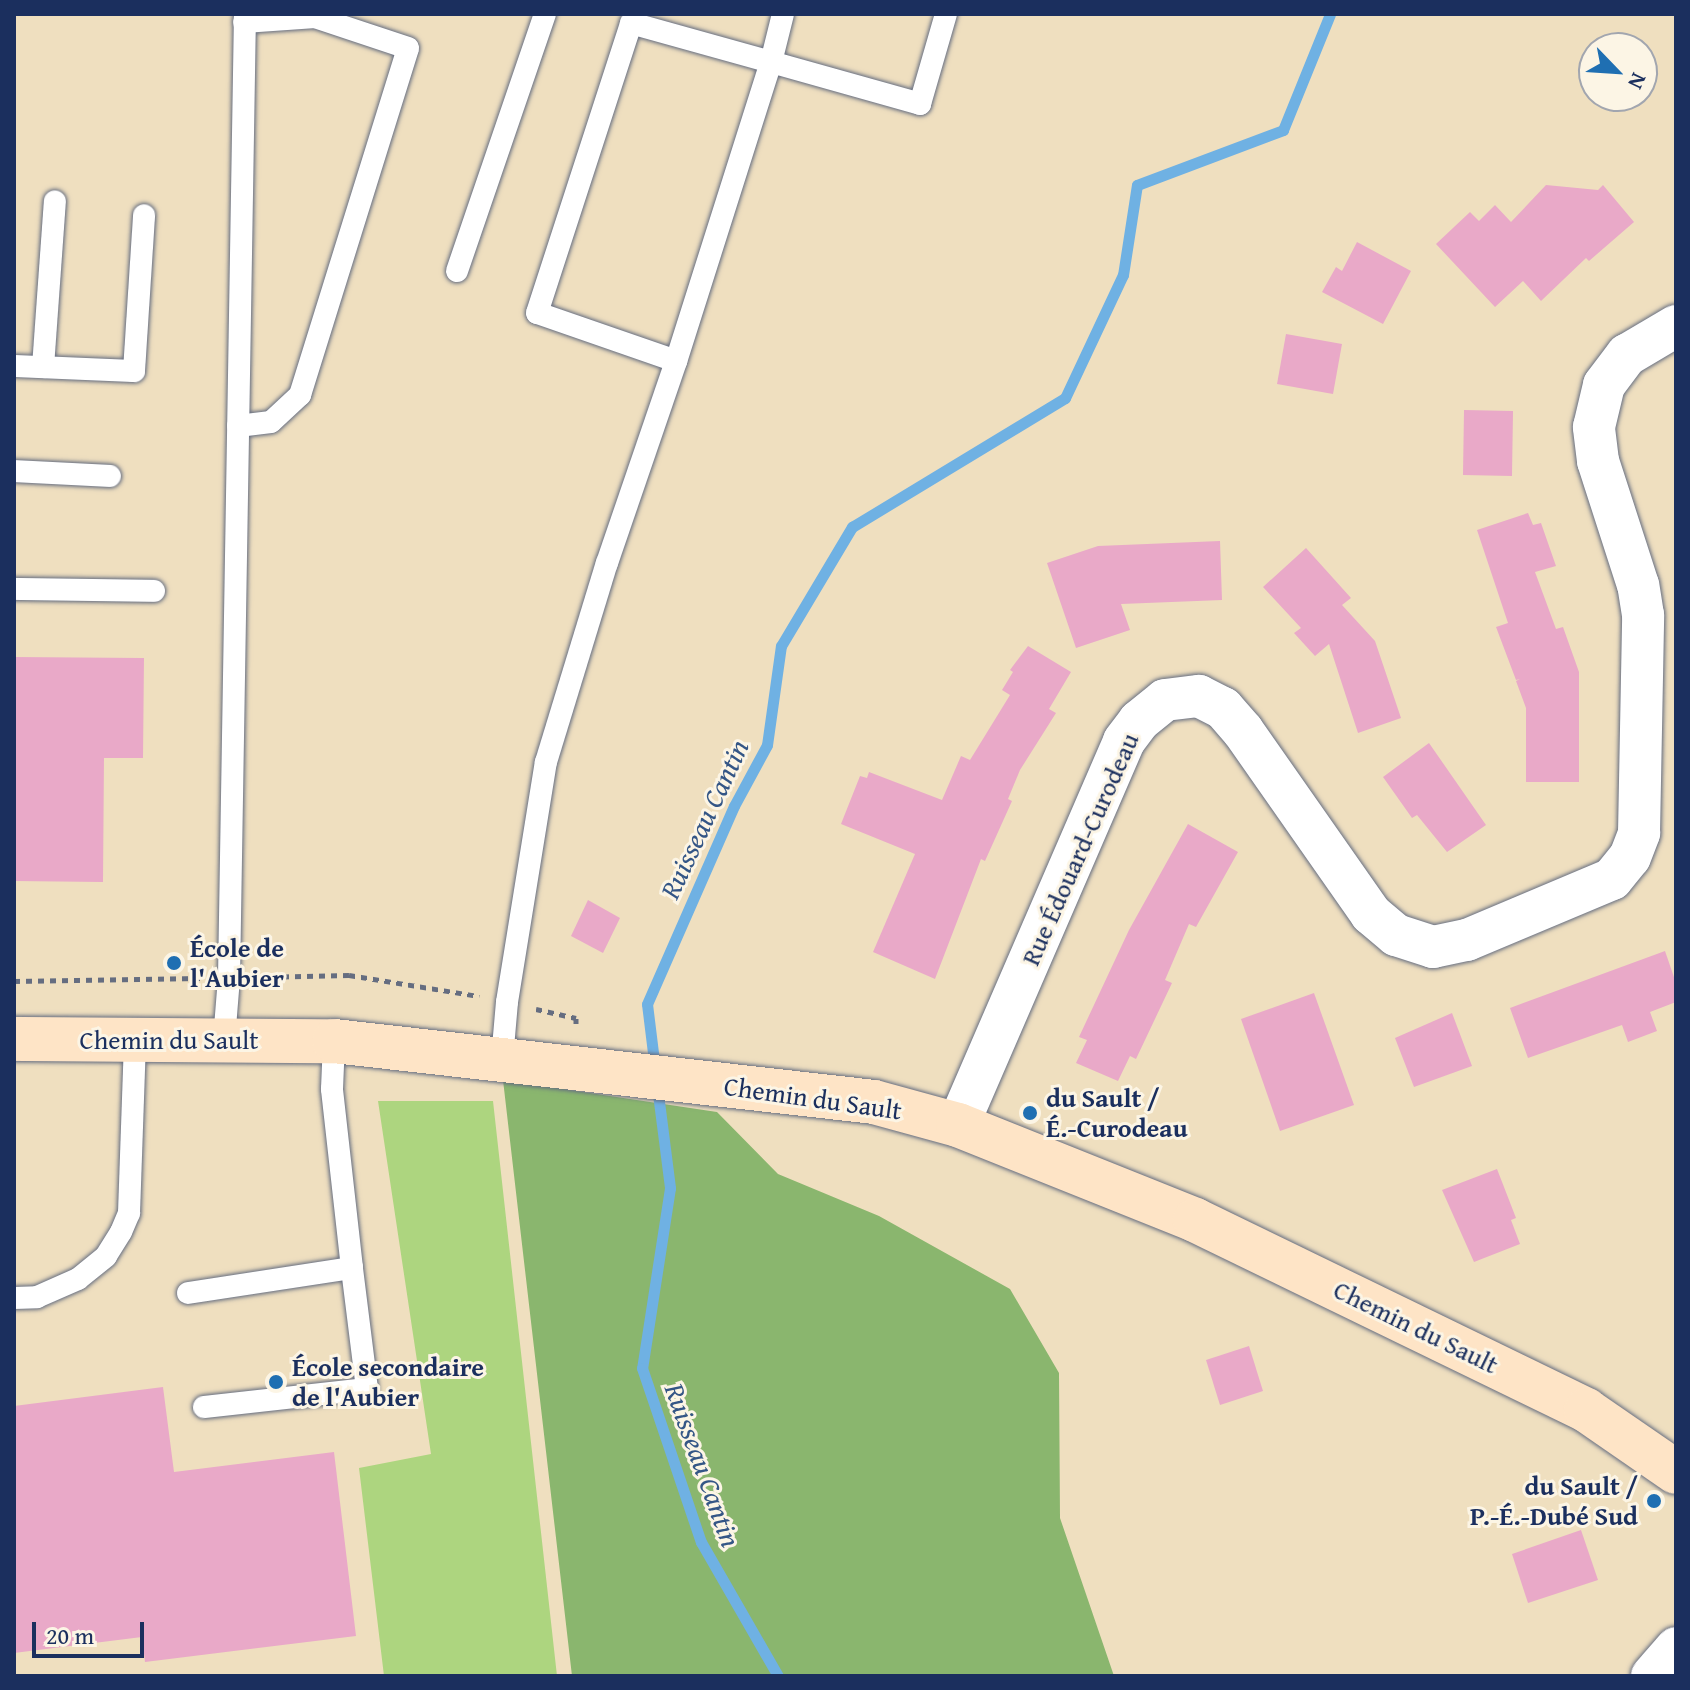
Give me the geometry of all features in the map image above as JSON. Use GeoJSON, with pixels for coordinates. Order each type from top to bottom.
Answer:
{"type":"FeatureCollection","features":[{"type":"Feature","properties":{"kind":"street","name":"Rue Édouard-Curodeau"},"geometry":{"type":"LineString","coordinates":[[958,1125],[1124,741],[1139,721],[1165,700],[1199,696],[1223,708],[1243,731],[1371,914],[1396,935],[1433,947],[1467,940],[1612,879],[1630,857],[1639,833],[1643,615],[1638,585],[1598,461],[1594,427],[1604,385],[1627,355],[1676,326]]}},
{"type":"Feature","properties":{"kind":"street","name":"Chemin du Sault"},"geometry":{"type":"LineString","coordinates":[[14,1039],[334,1041],[874,1102],[958,1125],[1195,1220],[1586,1410],[1676,1472]]}},
{"type":"Feature","properties":{"kind":"street"},"geometry":{"type":"LineString","coordinates":[[1652,1676],[1676,1648]]}},
{"type":"Feature","properties":{"kind":"lane"},"geometry":{"type":"LineString","coordinates":[[457,271],[545,14]]}},
{"type":"Feature","properties":{"kind":"lane"},"geometry":{"type":"LineString","coordinates":[[502,1059],[507,1002],[546,762],[607,563],[676,361],[771,62],[783,14]]}},
{"type":"Feature","properties":{"kind":"lane"},"geometry":{"type":"LineString","coordinates":[[676,361],[537,313],[633,18],[771,62],[920,104],[946,14]]}},
{"type":"Feature","properties":{"kind":"lane"},"geometry":{"type":"LineString","coordinates":[[224,1040],[229,978],[244,18],[315,17],[408,48],[300,395],[271,422],[238,426]]}},
{"type":"Feature","properties":{"kind":"lane"},"geometry":{"type":"LineString","coordinates":[[43,367],[55,201]]}},
{"type":"Feature","properties":{"kind":"lane"},"geometry":{"type":"LineString","coordinates":[[14,366],[134,371],[144,215]]}},
{"type":"Feature","properties":{"kind":"lane"},"geometry":{"type":"LineString","coordinates":[[14,471],[110,476]]}},
{"type":"Feature","properties":{"kind":"lane"},"geometry":{"type":"LineString","coordinates":[[14,589],[154,591]]}},
{"type":"Feature","properties":{"kind":"lane"},"geometry":{"type":"LineString","coordinates":[[14,1298],[37,1297],[78,1279],[106,1256],[121,1232],[129,1213],[135,1039]]}},
{"type":"Feature","properties":{"kind":"lane"},"geometry":{"type":"LineString","coordinates":[[204,1407],[367,1389],[332,1089],[334,1041]]}},
{"type":"Feature","properties":{"kind":"lane"},"geometry":{"type":"LineString","coordinates":[[188,1293],[352,1268]]}},
{"type":"Feature","properties":{"kind":"path"},"geometry":{"type":"LineString","coordinates":[[14,981],[349,975],[507,1002],[576,1018],[573,1068]]}},
{"type":"Feature","properties":{"kind":"green space"},"geometry":{"type":"Polygon","coordinates":[[[503,1080],[717,1112],[778,1174],[879,1216],[1010,1289],[1059,1373],[1060,1518],[1114,1676],[572,1676],[503,1080]]]}},
{"type":"Feature","properties":{"kind":"green space"},"geometry":{"type":"Polygon","coordinates":[[[378,1101],[493,1101],[557,1676],[384,1676],[359,1468],[431,1454],[378,1101]]]}},
{"type":"Feature","properties":{"kind":"building"},"geometry":{"type":"Polygon","coordinates":[[[1546,185],[1598,190],[1603,185],[1634,222],[1589,261],[1586,258],[1541,301],[1523,281],[1495,307],[1436,244],[1470,212],[1479,221],[1495,205],[1511,222],[1546,185]]]}},
{"type":"Feature","properties":{"kind":"building"},"geometry":{"type":"Polygon","coordinates":[[[1357,242],[1411,271],[1383,324],[1322,292],[1336,267],[1342,271],[1357,242]]]}},
{"type":"Feature","properties":{"kind":"building"},"geometry":{"type":"Polygon","coordinates":[[[1286,334],[1342,344],[1333,394],[1277,384],[1286,334]]]}},
{"type":"Feature","properties":{"kind":"building"},"geometry":{"type":"Polygon","coordinates":[[[1464,410],[1513,411],[1512,476],[1463,475],[1464,410]]]}},
{"type":"Feature","properties":{"kind":"building"},"geometry":{"type":"Polygon","coordinates":[[[1528,513],[1533,525],[1541,523],[1556,566],[1535,572],[1556,629],[1563,627],[1579,672],[1579,782],[1526,782],[1526,708],[1516,681],[1520,679],[1516,680],[1496,627],[1508,623],[1477,530],[1528,513]]]}},
{"type":"Feature","properties":{"kind":"building"},"geometry":{"type":"Polygon","coordinates":[[[1220,541],[1222,600],[1121,604],[1130,630],[1076,648],[1047,563],[1098,546],[1220,541]]]}},
{"type":"Feature","properties":{"kind":"building"},"geometry":{"type":"Polygon","coordinates":[[[1306,548],[1351,598],[1342,605],[1375,641],[1401,718],[1358,733],[1329,644],[1315,656],[1294,633],[1301,628],[1263,587],[1306,548]]]}},
{"type":"Feature","properties":{"kind":"building"},"geometry":{"type":"Polygon","coordinates":[[[1028,646],[1071,672],[1049,709],[1056,713],[1020,770],[1008,799],[1012,801],[985,861],[981,859],[935,979],[873,952],[915,854],[841,824],[860,776],[867,778],[869,772],[942,800],[961,756],[970,760],[1010,695],[1002,690],[1013,672],[1010,670],[1028,646]]]}},
{"type":"Feature","properties":{"kind":"building"},"geometry":{"type":"Polygon","coordinates":[[[14,657],[144,658],[143,758],[104,758],[103,882],[14,881],[14,657]]]}},
{"type":"Feature","properties":{"kind":"building"},"geometry":{"type":"Polygon","coordinates":[[[1429,743],[1486,825],[1447,852],[1417,815],[1412,818],[1383,777],[1429,743]]]}},
{"type":"Feature","properties":{"kind":"building"},"geometry":{"type":"Polygon","coordinates":[[[1188,824],[1238,852],[1196,927],[1189,924],[1165,980],[1172,983],[1136,1059],[1130,1056],[1118,1081],[1076,1063],[1087,1040],[1079,1037],[1129,930],[1188,824]]]}},
{"type":"Feature","properties":{"kind":"building"},"geometry":{"type":"Polygon","coordinates":[[[588,900],[620,918],[603,953],[571,936],[588,900]]]}},
{"type":"Feature","properties":{"kind":"building"},"geometry":{"type":"Polygon","coordinates":[[[1665,951],[1676,983],[1676,1002],[1650,1012],[1657,1031],[1628,1042],[1622,1025],[1528,1058],[1510,1008],[1665,951]]]}},
{"type":"Feature","properties":{"kind":"building"},"geometry":{"type":"Polygon","coordinates":[[[1314,993],[1354,1105],[1280,1131],[1241,1019],[1314,993]]]}},
{"type":"Feature","properties":{"kind":"building"},"geometry":{"type":"Polygon","coordinates":[[[1452,1013],[1472,1066],[1414,1087],[1395,1038],[1452,1013]]]}},
{"type":"Feature","properties":{"kind":"building"},"geometry":{"type":"Polygon","coordinates":[[[1497,1169],[1516,1218],[1511,1220],[1520,1244],[1474,1262],[1442,1190],[1497,1169]]]}},
{"type":"Feature","properties":{"kind":"building"},"geometry":{"type":"Polygon","coordinates":[[[1249,1346],[1263,1391],[1220,1405],[1206,1360],[1249,1346]]]}},
{"type":"Feature","properties":{"kind":"building"},"geometry":{"type":"Polygon","coordinates":[[[163,1387],[174,1472],[334,1452],[356,1636],[145,1662],[142,1637],[14,1653],[14,1406],[163,1387]]]}},
{"type":"Feature","properties":{"kind":"building"},"geometry":{"type":"Polygon","coordinates":[[[1581,1530],[1598,1580],[1528,1603],[1512,1554],[1581,1530]]]}},
{"type":"Feature","properties":{"kind":"waterway","name":"Ruisseau Cantin"},"geometry":{"type":"LineString","coordinates":[[655,1069],[647,1004],[734,806],[767,745],[781,646],[852,527],[1065,398],[1123,275],[1137,185],[1283,130],[1330,14]]}},
{"type":"Feature","properties":{"kind":"waterway","name":"Ruisseau Cantin"},"geometry":{"type":"LineString","coordinates":[[657,1086],[670,1188],[642,1368],[701,1542],[778,1676]]}},
{"type":"Feature","properties":{"kind":"place","name":"École de l'Aubier"},"geometry":{"type":"Point","coordinates":[174,963]}},
{"type":"Feature","properties":{"kind":"place","name":"du Sault / É.-Curodeau"},"geometry":{"type":"Point","coordinates":[1030,1113]}},
{"type":"Feature","properties":{"kind":"place","name":"École secondaire de l'Aubier"},"geometry":{"type":"Point","coordinates":[276,1382]}},
{"type":"Feature","properties":{"kind":"place","name":"du Sault / P.-É.-Dubé Sud"},"geometry":{"type":"Point","coordinates":[1654,1501]}}]}
